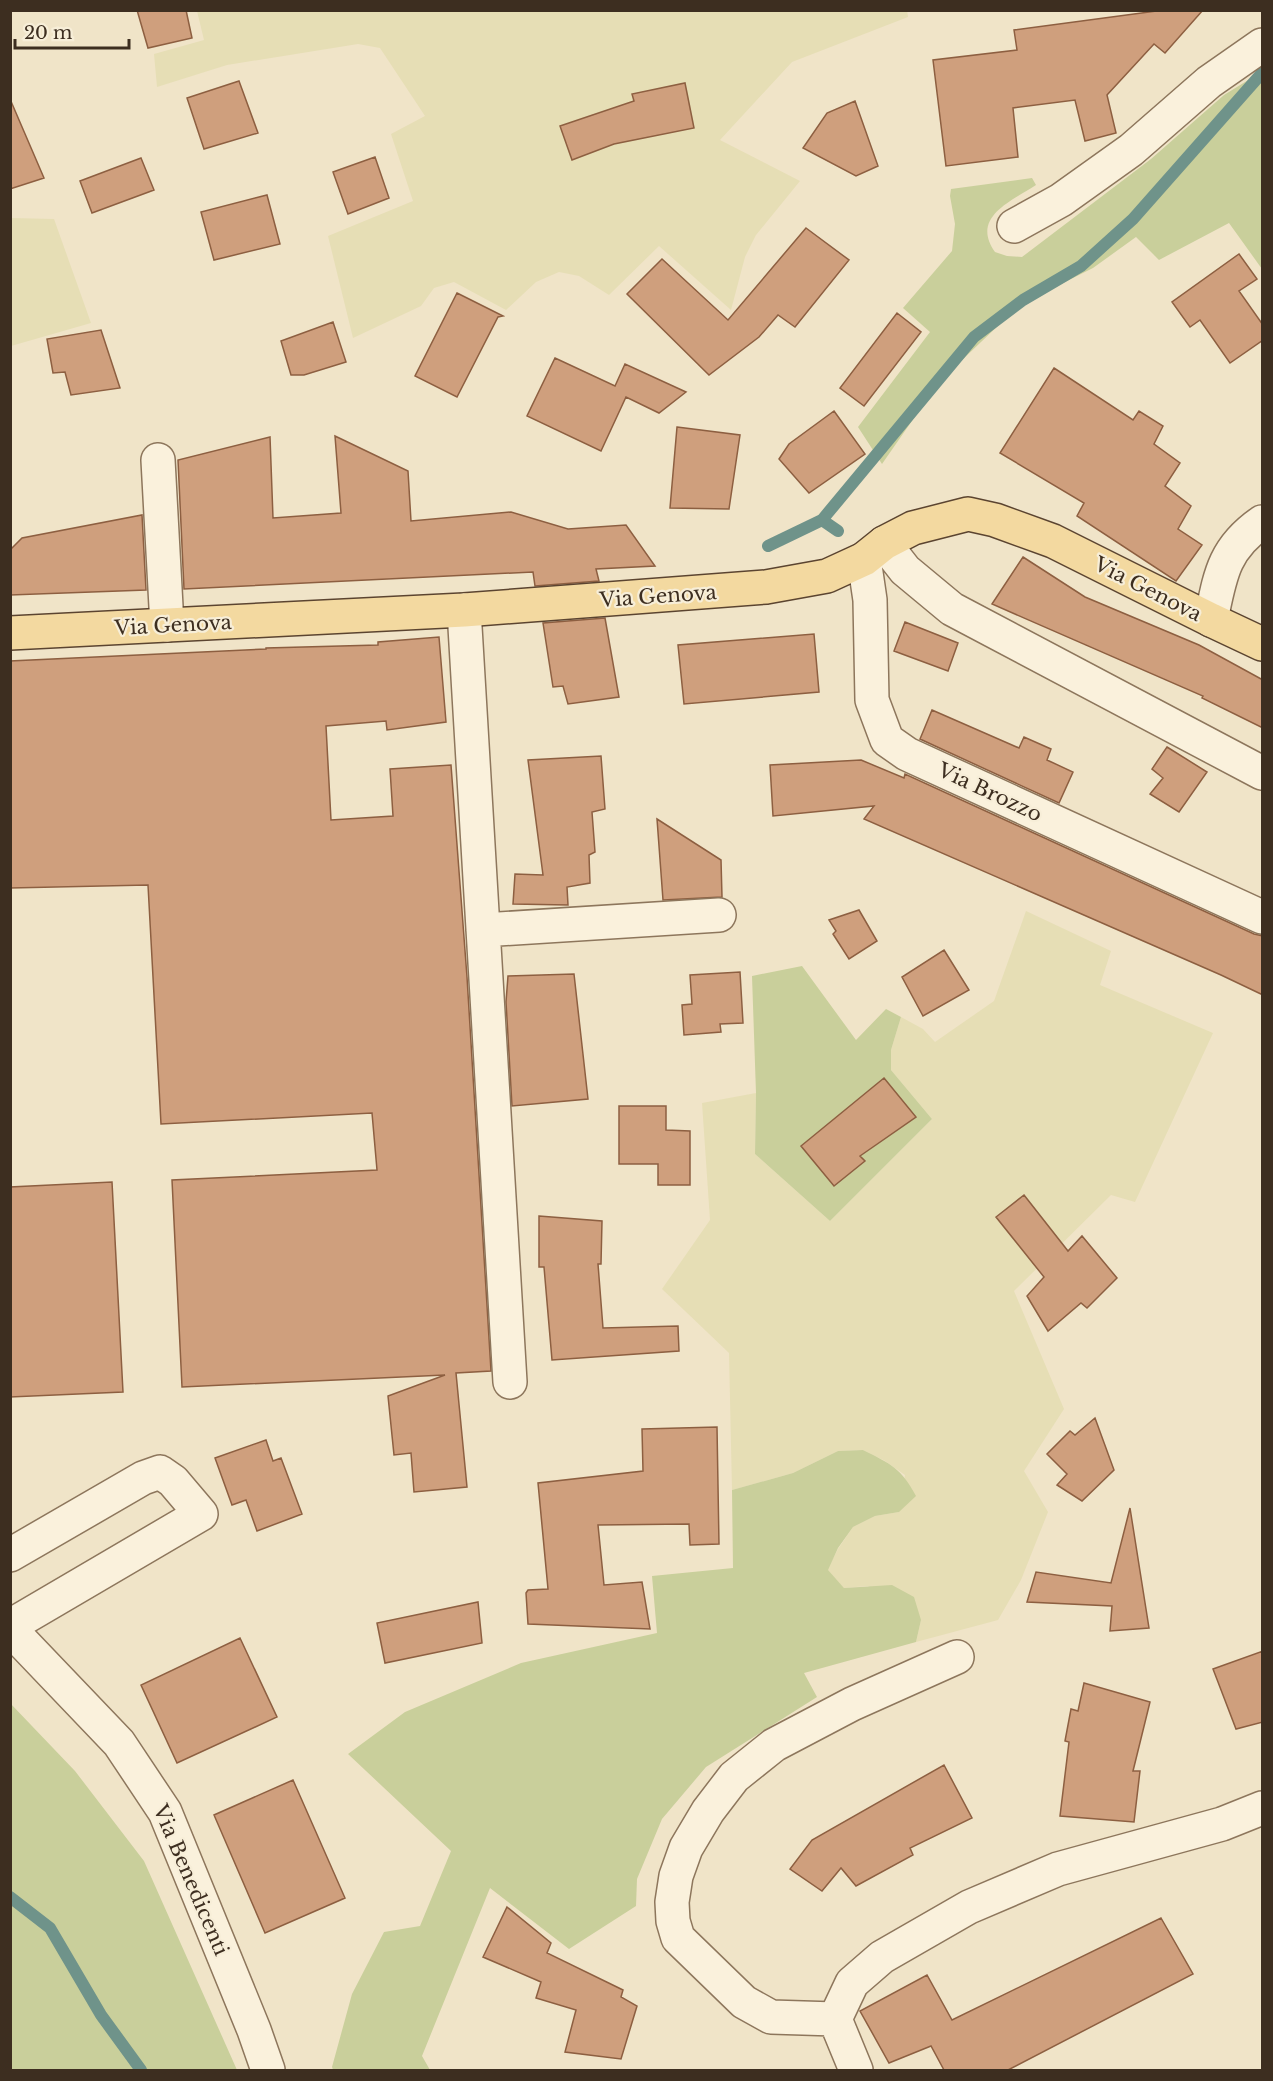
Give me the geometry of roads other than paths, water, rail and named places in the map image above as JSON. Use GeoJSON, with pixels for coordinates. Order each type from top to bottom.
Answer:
{"type":"FeatureCollection","features":[{"type":"Feature","properties":{"kind":"main road","name":"Via Genova"},"geometry":{"type":"LineString","coordinates":[[10,633],[464,610],[766,587],[827,576],[913,528],[968,514],[995,520],[1053,541],[1263,644]]}},
{"type":"Feature","properties":{"kind":"street"},"geometry":{"type":"LineString","coordinates":[[1014,226],[1060,200],[1131,150],[1209,82],[1263,45]]}},
{"type":"Feature","properties":{"kind":"street"},"geometry":{"type":"LineString","coordinates":[[158,460],[167,625]]}},
{"type":"Feature","properties":{"kind":"street"},"geometry":{"type":"LineString","coordinates":[[1211,620],[1220,576],[1229,556],[1247,532],[1263,522]]}},
{"type":"Feature","properties":{"kind":"street"},"geometry":{"type":"LineString","coordinates":[[874,551],[905,570],[952,609],[1263,773]]}},
{"type":"Feature","properties":{"kind":"street","name":"Via Brozzo"},"geometry":{"type":"LineString","coordinates":[[874,551],[870,600],[872,699],[887,740],[908,754],[1263,917]]}},
{"type":"Feature","properties":{"kind":"street"},"geometry":{"type":"LineString","coordinates":[[464,610],[510,1382]]}},
{"type":"Feature","properties":{"kind":"street"},"geometry":{"type":"LineString","coordinates":[[483,930],[719,915]]}},
{"type":"Feature","properties":{"kind":"street"},"geometry":{"type":"LineString","coordinates":[[10,1555],[143,1478],[160,1472],[173,1481],[201,1514],[10,1628]]}},
{"type":"Feature","properties":{"kind":"street","name":"Via Benedicenti"},"geometry":{"type":"LineString","coordinates":[[10,1628],[119,1743],[165,1812],[254,2030],[268,2070]]}},
{"type":"Feature","properties":{"kind":"street"},"geometry":{"type":"LineString","coordinates":[[835,2019],[771,2017],[744,2002],[678,1938],[673,1921],[672,1902],[676,1876],[686,1848],[708,1812],[734,1777],[774,1745],[852,1704],[957,1657]]}},
{"type":"Feature","properties":{"kind":"street"},"geometry":{"type":"LineString","coordinates":[[856,2070],[835,2019],[852,1983],[882,1957],[969,1907],[1058,1869],[1222,1824],[1263,1808]]}},
{"type":"Feature","properties":{"kind":"waterway"},"geometry":{"type":"LineString","coordinates":[[768,546],[822,520],[974,337],[1023,300],[1081,266],[1133,219],[1262,73]]}},
{"type":"Feature","properties":{"kind":"waterway"},"geometry":{"type":"LineString","coordinates":[[822,520],[838,531]]}},
{"type":"Feature","properties":{"kind":"waterway"},"geometry":{"type":"LineString","coordinates":[[10,1897],[50,1928],[101,2015],[141,2070]]}}]}
